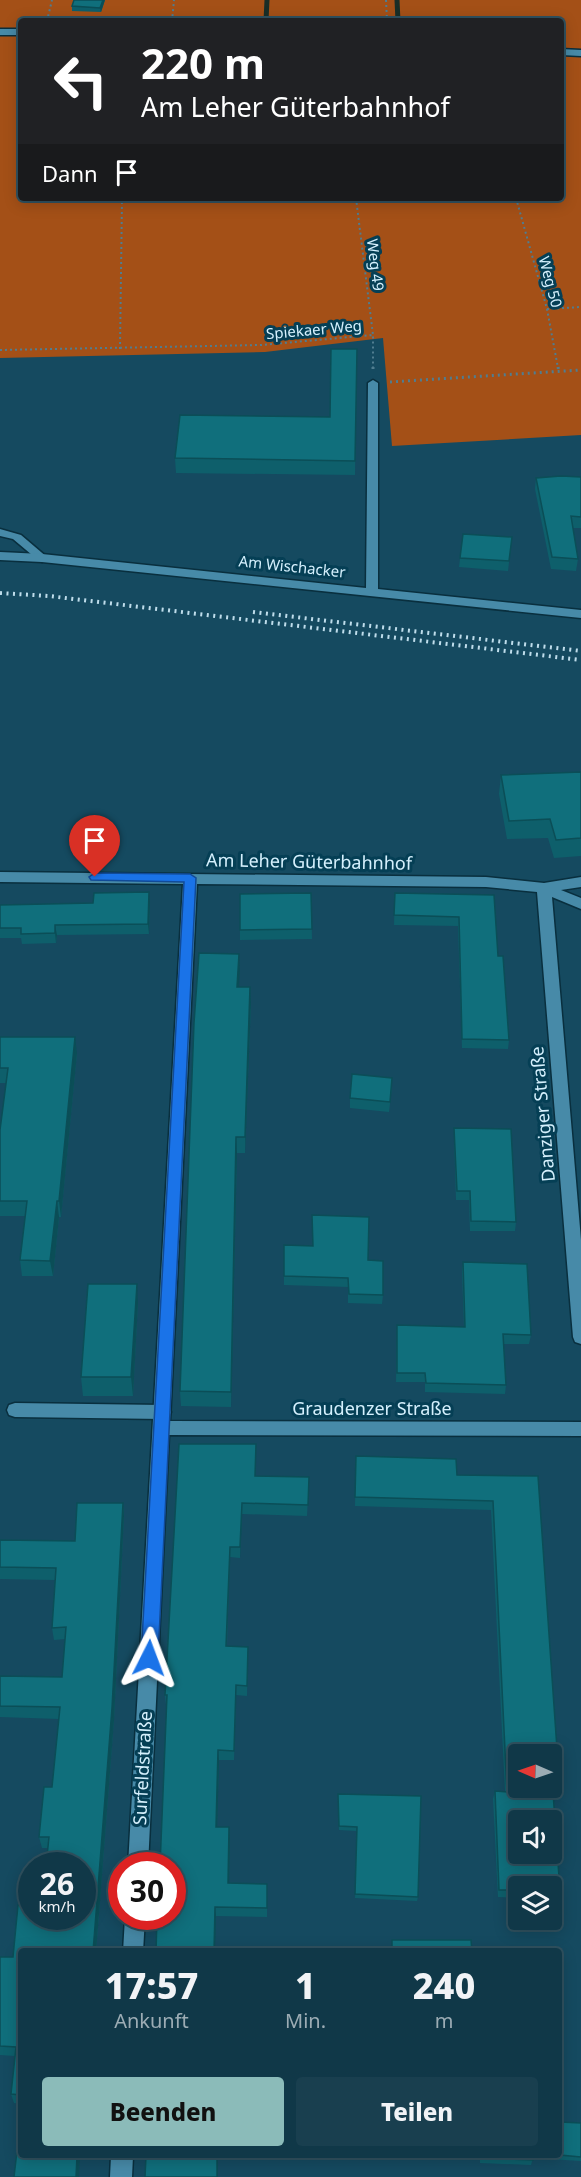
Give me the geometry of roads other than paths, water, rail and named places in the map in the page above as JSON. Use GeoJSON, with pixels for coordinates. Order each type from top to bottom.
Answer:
{"type":"FeatureCollection","features":[{"type":"Feature","properties":{"kind":"street"},"geometry":{"type":"LineString","coordinates":[[0,32],[18,32]]}},
{"type":"Feature","properties":{"kind":"street"},"geometry":{"type":"LineString","coordinates":[[564,52],[581,53]]}},
{"type":"Feature","properties":{"kind":"street"},"geometry":{"type":"LineString","coordinates":[[372,591],[373,383]]}},
{"type":"Feature","properties":{"kind":"street"},"geometry":{"type":"LineString","coordinates":[[0,532],[16,537],[42,558]]}},
{"type":"Feature","properties":{"kind":"street","name":"Am Wischacker"},"geometry":{"type":"LineString","coordinates":[[0,556],[42,558],[581,614]]}},
{"type":"Feature","properties":{"kind":"street","name":"Am Leher Güterbahnhof"},"geometry":{"type":"LineString","coordinates":[[0,877],[486,882],[544,888],[581,882]]}},
{"type":"Feature","properties":{"kind":"street","name":"Surfeldstraße"},"geometry":{"type":"LineString","coordinates":[[139,1852],[190,878]]}},
{"type":"Feature","properties":{"kind":"street"},"geometry":{"type":"LineString","coordinates":[[544,888],[581,904]]}},
{"type":"Feature","properties":{"kind":"street","name":"Danziger Straße"},"geometry":{"type":"LineString","coordinates":[[544,888],[581,1337]]}},
{"type":"Feature","properties":{"kind":"street","name":"Graudenzer Straße"},"geometry":{"type":"LineString","coordinates":[[15,1410],[162,1420],[581,1429]]}},
{"type":"Feature","properties":{"kind":"street"},"geometry":{"type":"LineString","coordinates":[[133,1948],[134,1930]]}},
{"type":"Feature","properties":{"kind":"street"},"geometry":{"type":"LineString","coordinates":[[121,2177],[122,2158]]}},
{"type":"Feature","properties":{"kind":"waterway"},"geometry":{"type":"LineString","coordinates":[[266,18],[267,0]]}},
{"type":"Feature","properties":{"kind":"waterway"},"geometry":{"type":"LineString","coordinates":[[397,0],[398,18]]}},
{"type":"Feature","properties":{"kind":"railway"},"geometry":{"type":"LineString","coordinates":[[0,593],[49,596],[581,660]]}},
{"type":"Feature","properties":{"kind":"railway"},"geometry":{"type":"LineString","coordinates":[[253,612],[581,651]]}}]}
